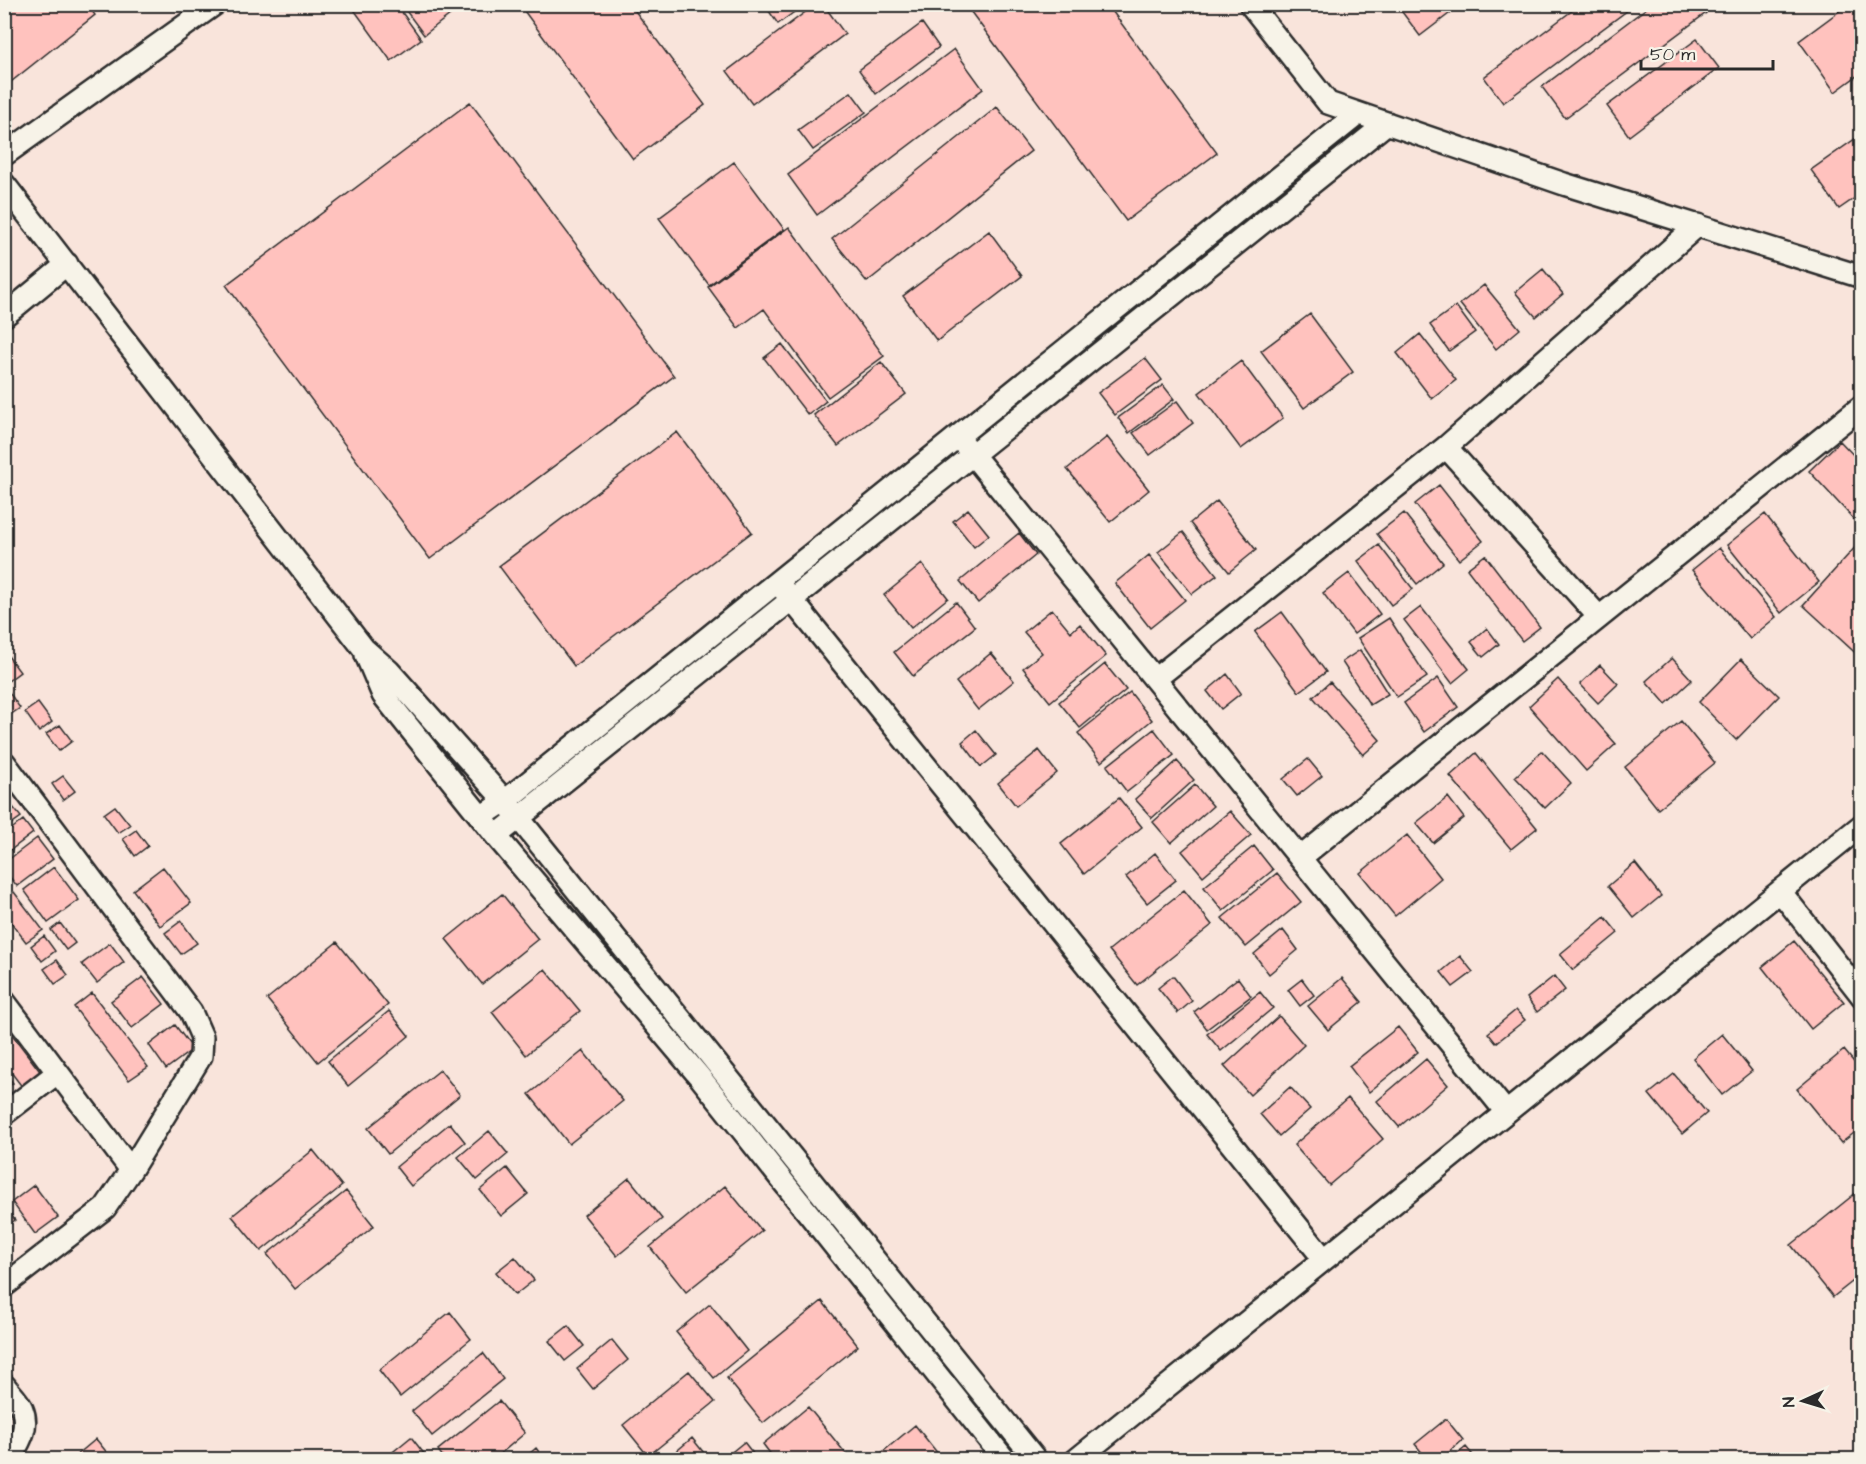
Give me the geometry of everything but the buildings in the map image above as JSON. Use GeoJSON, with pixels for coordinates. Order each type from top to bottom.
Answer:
{"type":"FeatureCollection","features":[{"type":"Feature","properties":{"kind":"street"},"geometry":{"type":"LineString","coordinates":[[4,155],[215,4]]}},
{"type":"Feature","properties":{"kind":"street"},"geometry":{"type":"LineString","coordinates":[[1250,4],[1328,103],[1564,184],[1862,277]]}},
{"type":"Feature","properties":{"kind":"street"},"geometry":{"type":"LineString","coordinates":[[496,836],[511,809],[777,582],[1358,114]]}},
{"type":"Feature","properties":{"kind":"street"},"geometry":{"type":"LineString","coordinates":[[482,816],[511,809],[791,599],[1387,123]]}},
{"type":"Feature","properties":{"kind":"street"},"geometry":{"type":"LineString","coordinates":[[4,184],[364,649],[389,671],[511,809],[1036,1460]]}},
{"type":"Feature","properties":{"kind":"street"},"geometry":{"type":"LineString","coordinates":[[1155,679],[1446,447],[1698,225]]}},
{"type":"Feature","properties":{"kind":"street"},"geometry":{"type":"LineString","coordinates":[[4,316],[68,264]]}},
{"type":"Feature","properties":{"kind":"street"},"geometry":{"type":"LineString","coordinates":[[1300,858],[1862,406]]}},
{"type":"Feature","properties":{"kind":"street"},"geometry":{"type":"LineString","coordinates":[[958,436],[1506,1112]]}},
{"type":"Feature","properties":{"kind":"street"},"geometry":{"type":"LineString","coordinates":[[1446,447],[1599,617]]}},
{"type":"Feature","properties":{"kind":"street"},"geometry":{"type":"LineString","coordinates":[[777,582],[1324,1259]]}},
{"type":"Feature","properties":{"kind":"street"},"geometry":{"type":"LineString","coordinates":[[364,649],[383,695],[496,836],[699,1076],[1005,1460]]}},
{"type":"Feature","properties":{"kind":"street"},"geometry":{"type":"LineString","coordinates":[[4,762],[191,1012],[202,1037],[201,1056],[105,1208],[4,1286]]}},
{"type":"Feature","properties":{"kind":"street"},"geometry":{"type":"LineString","coordinates":[[1076,1460],[1862,825]]}},
{"type":"Feature","properties":{"kind":"street"},"geometry":{"type":"LineString","coordinates":[[1780,891],[1862,996]]}},
{"type":"Feature","properties":{"kind":"street"},"geometry":{"type":"LineString","coordinates":[[4,1001],[131,1170]]}},
{"type":"Feature","properties":{"kind":"street"},"geometry":{"type":"LineString","coordinates":[[4,1114],[57,1073]]}},
{"type":"Feature","properties":{"kind":"street"},"geometry":{"type":"LineString","coordinates":[[4,1385],[22,1409],[24,1424],[23,1435],[9,1460]]}}]}
